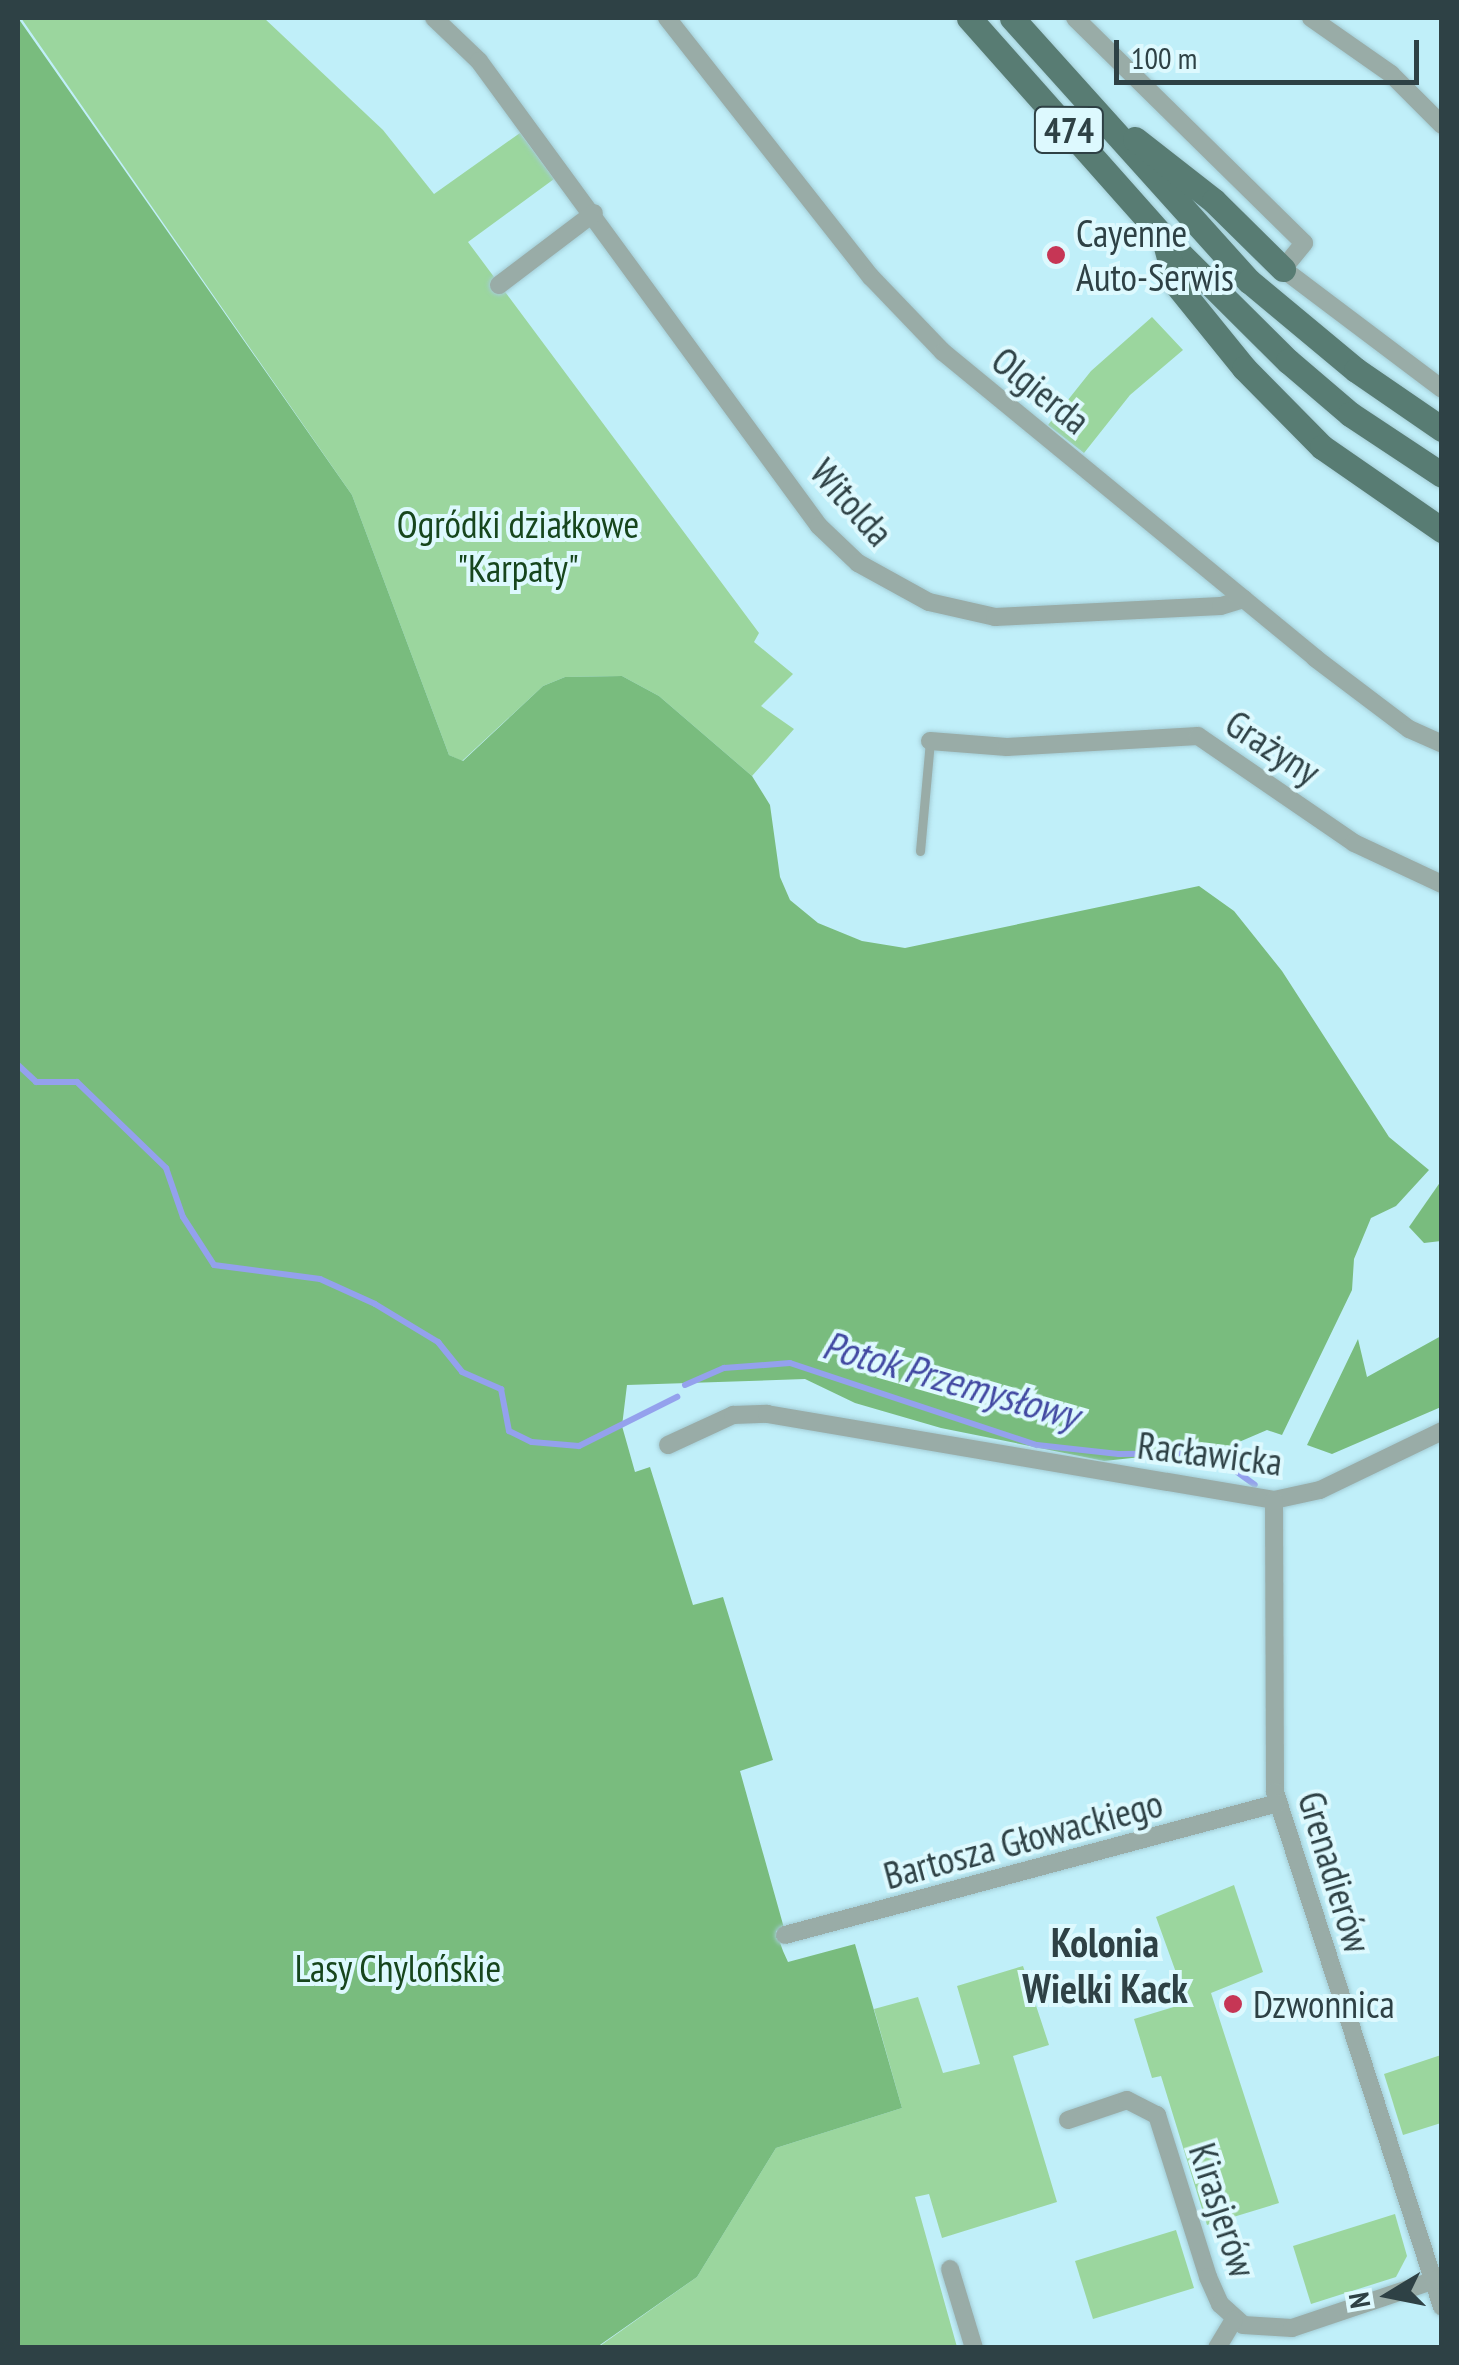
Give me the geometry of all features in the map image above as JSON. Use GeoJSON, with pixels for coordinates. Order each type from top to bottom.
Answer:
{"type":"FeatureCollection","features":[{"type":"Feature","properties":{"kind":"main road","name":"474"},"geometry":{"type":"LineString","coordinates":[[969,18],[1164,238],[1320,390],[1442,475]]}},
{"type":"Feature","properties":{"kind":"main road","name":"474"},"geometry":{"type":"LineString","coordinates":[[1012,18],[1249,280],[1356,370],[1442,429]]}},
{"type":"Feature","properties":{"kind":"main road"},"geometry":{"type":"LineString","coordinates":[[1080,95],[1214,201],[1283,269]]}},
{"type":"Feature","properties":{"kind":"main road"},"geometry":{"type":"LineString","coordinates":[[1164,238],[1176,284],[1244,368],[1322,446],[1442,530]]}},
{"type":"Feature","properties":{"kind":"street","name":"Witolda"},"geometry":{"type":"LineString","coordinates":[[434,18],[480,61],[819,526],[876,576],[929,602],[1018,619],[1244,599]]}},
{"type":"Feature","properties":{"kind":"street","name":"Olgierda"},"geometry":{"type":"LineString","coordinates":[[667,18],[908,319],[1393,718],[1442,744]]}},
{"type":"Feature","properties":{"kind":"street"},"geometry":{"type":"LineString","coordinates":[[1075,18],[1304,243],[1283,269],[1442,389]]}},
{"type":"Feature","properties":{"kind":"street"},"geometry":{"type":"LineString","coordinates":[[1311,18],[1391,74],[1442,125]]}},
{"type":"Feature","properties":{"kind":"street"},"geometry":{"type":"LineString","coordinates":[[499,286],[594,213]]}},
{"type":"Feature","properties":{"kind":"street","name":"Grażyny"},"geometry":{"type":"LineString","coordinates":[[930,740],[1007,747],[1198,736],[1354,843],[1442,884]]}},
{"type":"Feature","properties":{"kind":"street","name":"Racławicka"},"geometry":{"type":"LineString","coordinates":[[668,1445],[734,1416],[767,1414],[1274,1500],[1320,1490],[1442,1431]]}},
{"type":"Feature","properties":{"kind":"street","name":"Grenadierów"},"geometry":{"type":"LineString","coordinates":[[1274,1500],[1278,1804],[1437,2279],[1442,2307]]}},
{"type":"Feature","properties":{"kind":"street","name":"Bartosza Głowackiego"},"geometry":{"type":"LineString","coordinates":[[785,1936],[1278,1804]]}},
{"type":"Feature","properties":{"kind":"street","name":"Kirasjerów"},"geometry":{"type":"LineString","coordinates":[[1068,2120],[1127,2100],[1157,2115],[1208,2277],[1234,2320],[1258,2329],[1292,2328],[1437,2279]]}},
{"type":"Feature","properties":{"kind":"street"},"geometry":{"type":"LineString","coordinates":[[950,2269],[974,2348]]}},
{"type":"Feature","properties":{"kind":"street"},"geometry":{"type":"LineString","coordinates":[[1217,2348],[1234,2320]]}},
{"type":"Feature","properties":{"kind":"lane"},"geometry":{"type":"LineString","coordinates":[[920,851],[930,740]]}},
{"type":"Feature","properties":{"kind":"green space","name":"Lasy Chylońskie"},"geometry":{"type":"Polygon","coordinates":[[[18,18],[352,495],[449,755],[463,761],[543,686],[565,677],[622,676],[659,696],[752,776],[770,805],[780,877],[790,900],[818,923],[862,941],[905,948],[1199,886],[1234,911],[1282,971],[1389,1137],[1429,1170],[1396,1206],[1371,1218],[1354,1259],[1352,1290],[1282,1435],[1267,1430],[1225,1448],[1104,1461],[941,1428],[855,1403],[805,1379],[627,1385],[622,1426],[635,1472],[650,1467],[693,1605],[723,1597],[773,1760],[740,1771],[784,1928],[776,1931],[783,1951],[788,1962],[855,1944],[902,2108],[776,2148],[697,2277],[597,2347],[18,2347],[18,18]]]}},
{"type":"Feature","properties":{"kind":"green space","name":"Ogródki działkowe \"Karpaty\""},"geometry":{"type":"Polygon","coordinates":[[[21,18],[264,18],[383,130],[434,194],[520,133],[554,179],[468,242],[759,633],[754,642],[793,674],[761,706],[794,729],[752,776],[659,696],[622,676],[565,677],[543,686],[462,761],[449,755],[352,495],[21,18]]]}},
{"type":"Feature","properties":{"kind":"green space"},"geometry":{"type":"Polygon","coordinates":[[[1152,317],[1183,350],[1130,395],[1084,453],[1048,425],[1091,371],[1152,317]]]}},
{"type":"Feature","properties":{"kind":"green space"},"geometry":{"type":"Polygon","coordinates":[[[1441,1181],[1441,1241],[1424,1243],[1409,1227],[1441,1181]]]}},
{"type":"Feature","properties":{"kind":"green space"},"geometry":{"type":"Polygon","coordinates":[[[1441,1336],[1441,1407],[1332,1454],[1307,1445],[1358,1339],[1367,1377],[1441,1336]]]}},
{"type":"Feature","properties":{"kind":"green space"},"geometry":{"type":"Polygon","coordinates":[[[1234,1885],[1263,1972],[1211,1993],[1279,2203],[1207,2225],[1161,2076],[1152,2078],[1134,2019],[1187,2003],[1156,1917],[1234,1885]]]}},
{"type":"Feature","properties":{"kind":"green space"},"geometry":{"type":"Polygon","coordinates":[[[1023,1966],[1049,2045],[1013,2056],[1057,2202],[942,2238],[929,2194],[915,2197],[957,2347],[597,2348],[697,2277],[776,2148],[902,2108],[874,2009],[918,1997],[943,2073],[980,2064],[957,1986],[1023,1966]]]}},
{"type":"Feature","properties":{"kind":"green space"},"geometry":{"type":"Polygon","coordinates":[[[1441,2055],[1441,2123],[1403,2135],[1384,2074],[1441,2055]]]}},
{"type":"Feature","properties":{"kind":"green space"},"geometry":{"type":"Polygon","coordinates":[[[1395,2214],[1407,2256],[1396,2277],[1311,2304],[1293,2246],[1395,2214]]]}},
{"type":"Feature","properties":{"kind":"green space"},"geometry":{"type":"Polygon","coordinates":[[[1176,2230],[1194,2288],[1093,2319],[1075,2261],[1176,2230]]]}},
{"type":"Feature","properties":{"kind":"waterway","name":"Potok Przemysłowy"},"geometry":{"type":"LineString","coordinates":[[18,1065],[36,1082],[77,1082],[166,1168],[183,1217],[214,1265],[320,1279],[375,1304],[438,1342],[462,1372],[501,1389],[509,1431],[532,1442],[579,1446],[677,1397]]}},
{"type":"Feature","properties":{"kind":"waterway","name":"Potok Przemysłowy"},"geometry":{"type":"LineString","coordinates":[[685,1385],[724,1368],[790,1363],[1037,1445],[1119,1454],[1211,1453],[1255,1485]]}},
{"type":"Feature","properties":{"kind":"place","name":"Cayenne Auto-Serwis"},"geometry":{"type":"Point","coordinates":[1056,255]}},
{"type":"Feature","properties":{"kind":"place","name":"Dzwonnica"},"geometry":{"type":"Point","coordinates":[1233,2004]}},
{"type":"Feature","properties":{"kind":"district","name":"Kolonia Wielki Kack"},"geometry":{"type":"Point","coordinates":[1105,1965]}}]}
